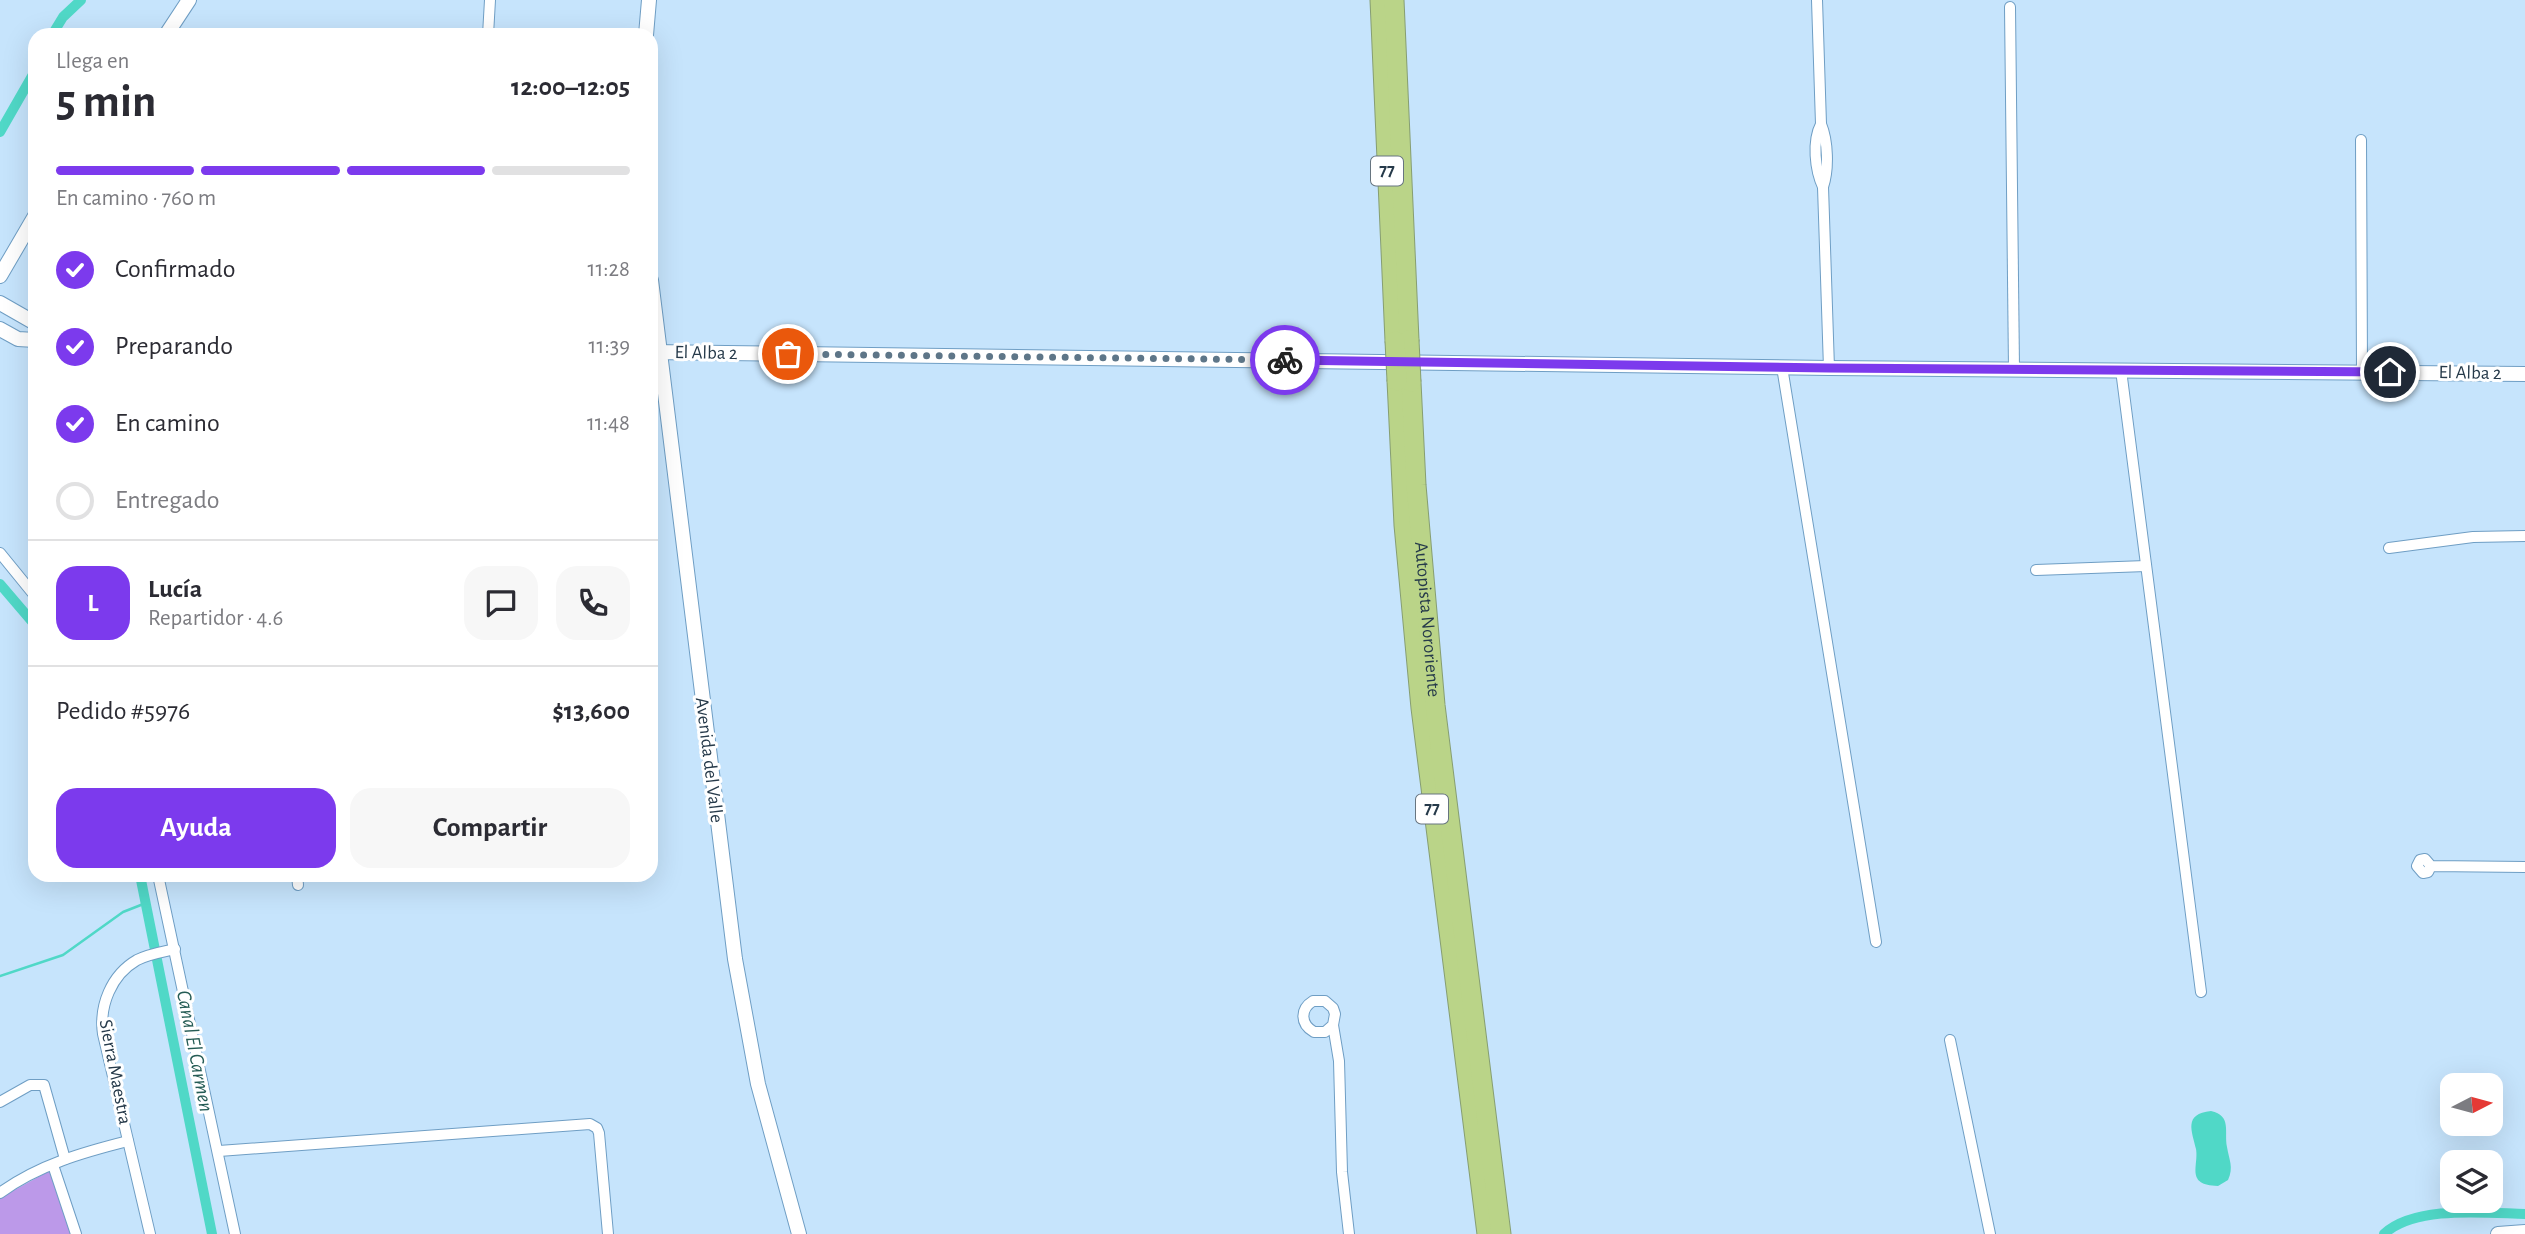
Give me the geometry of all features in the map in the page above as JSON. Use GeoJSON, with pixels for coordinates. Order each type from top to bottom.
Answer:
{"type":"FeatureCollection","features":[{"type":"Feature","properties":{"kind":"highway","name":"Autopista Nororiente"},"geometry":{"type":"LineString","coordinates":[[1380,0],[1404,382],[1404,525],[1421,708],[1487,1234]]}},
{"type":"Feature","properties":{"kind":"highway","name":"Autopista Nororiente"},"geometry":{"type":"LineString","coordinates":[[1394,0],[1402,341]]}},
{"type":"Feature","properties":{"kind":"highway","name":"Autopista Nororiente"},"geometry":{"type":"LineString","coordinates":[[1404,382],[1435,705],[1501,1234]]}},
{"type":"Feature","properties":{"kind":"street"},"geometry":{"type":"LineString","coordinates":[[171,28],[189,0]]}},
{"type":"Feature","properties":{"kind":"street"},"geometry":{"type":"LineString","coordinates":[[488,28],[490,0]]}},
{"type":"Feature","properties":{"kind":"street"},"geometry":{"type":"LineString","coordinates":[[647,28],[649,0]]}},
{"type":"Feature","properties":{"kind":"street"},"geometry":{"type":"LineString","coordinates":[[1817,0],[1821,124],[1824,131],[1826,174],[1823,187],[1829,368]]}},
{"type":"Feature","properties":{"kind":"street"},"geometry":{"type":"LineString","coordinates":[[2010,7],[2014,369]]}},
{"type":"Feature","properties":{"kind":"street"},"geometry":{"type":"LineString","coordinates":[[2361,140],[2362,371]]}},
{"type":"Feature","properties":{"kind":"street"},"geometry":{"type":"LineString","coordinates":[[0,276],[28,227]]}},
{"type":"Feature","properties":{"kind":"street"},"geometry":{"type":"LineString","coordinates":[[0,303],[28,319]]}},
{"type":"Feature","properties":{"kind":"street"},"geometry":{"type":"LineString","coordinates":[[0,329],[11,337],[28,339]]}},
{"type":"Feature","properties":{"kind":"street","name":"El Alba 2"},"geometry":{"type":"LineString","coordinates":[[658,352],[1829,368],[2525,374]]}},
{"type":"Feature","properties":{"kind":"street"},"geometry":{"type":"LineString","coordinates":[[1782,367],[1876,942]]}},
{"type":"Feature","properties":{"kind":"street"},"geometry":{"type":"LineString","coordinates":[[2122,370],[2201,992]]}},
{"type":"Feature","properties":{"kind":"street","name":"Avenida del Valle"},"geometry":{"type":"LineString","coordinates":[[658,375],[735,959],[758,1084],[799,1234]]}},
{"type":"Feature","properties":{"kind":"street"},"geometry":{"type":"LineString","coordinates":[[2389,548],[2473,537],[2525,536]]}},
{"type":"Feature","properties":{"kind":"street"},"geometry":{"type":"LineString","coordinates":[[0,554],[28,588]]}},
{"type":"Feature","properties":{"kind":"street"},"geometry":{"type":"LineString","coordinates":[[2036,570],[2146,566]]}},
{"type":"Feature","properties":{"kind":"street"},"geometry":{"type":"LineString","coordinates":[[2431,866],[2525,867]]}},
{"type":"Feature","properties":{"kind":"street"},"geometry":{"type":"LineString","coordinates":[[159,882],[170,951],[219,1150],[235,1234]]}},
{"type":"Feature","properties":{"kind":"street","name":"Sierra Maestra"},"geometry":{"type":"LineString","coordinates":[[150,1234],[103,1034],[102,1017],[104,1003],[114,982],[125,969],[142,958],[170,951]]}},
{"type":"Feature","properties":{"kind":"street"},"geometry":{"type":"LineString","coordinates":[[1333,1025],[1339,1061],[1342,1172],[1349,1234]]}},
{"type":"Feature","properties":{"kind":"street"},"geometry":{"type":"LineString","coordinates":[[1950,1040],[1990,1234]]}},
{"type":"Feature","properties":{"kind":"street"},"geometry":{"type":"LineString","coordinates":[[0,1102],[30,1084],[44,1085],[65,1159]]}},
{"type":"Feature","properties":{"kind":"street"},"geometry":{"type":"LineString","coordinates":[[219,1150],[590,1124],[597,1128],[599,1133],[608,1234]]}},
{"type":"Feature","properties":{"kind":"street"},"geometry":{"type":"LineString","coordinates":[[0,1193],[65,1159],[128,1141]]}},
{"type":"Feature","properties":{"kind":"street"},"geometry":{"type":"LineString","coordinates":[[53,1165],[76,1234]]}},
{"type":"Feature","properties":{"kind":"street"},"geometry":{"type":"LineString","coordinates":[[2498,1234],[2525,1232]]}},
{"type":"Feature","properties":{"kind":"shaded area"},"geometry":{"type":"Polygon","coordinates":[[[2211,1111],[2222,1116],[2226,1125],[2231,1171],[2228,1180],[2218,1186],[2201,1182],[2196,1174],[2192,1124],[2196,1116],[2211,1111]]]}},
{"type":"Feature","properties":{"kind":"shaded area"},"geometry":{"type":"Polygon","coordinates":[[[51,1170],[71,1234],[0,1234],[0,1198],[51,1170]]]}},
{"type":"Feature","properties":{"kind":"waterway","name":"Canal El Carmen"},"geometry":{"type":"LineString","coordinates":[[56,28],[63,17],[81,0]]}},
{"type":"Feature","properties":{"kind":"waterway","name":"Canal El Carmen"},"geometry":{"type":"LineString","coordinates":[[0,132],[28,83]]}},
{"type":"Feature","properties":{"kind":"waterway","name":"Canal El Carmen"},"geometry":{"type":"LineString","coordinates":[[0,584],[28,617]]}},
{"type":"Feature","properties":{"kind":"waterway","name":"Canal El Carmen"},"geometry":{"type":"LineString","coordinates":[[141,882],[212,1234]]}},
{"type":"Feature","properties":{"kind":"waterway"},"geometry":{"type":"LineString","coordinates":[[0,976],[63,955],[123,912],[146,903]]}},
{"type":"Feature","properties":{"kind":"waterway","name":"Canal El Carmen"},"geometry":{"type":"LineString","coordinates":[[2384,1234],[2414,1218],[2432,1215],[2471,1212],[2525,1214]]}},
{"type":"Feature","properties":{"kind":"way so far"},"geometry":{"type":"LineString","coordinates":[[788,354],[1285,360]]}},
{"type":"Feature","properties":{"kind":"route"},"geometry":{"type":"LineString","coordinates":[[1285,360],[2390,372]]}}]}
